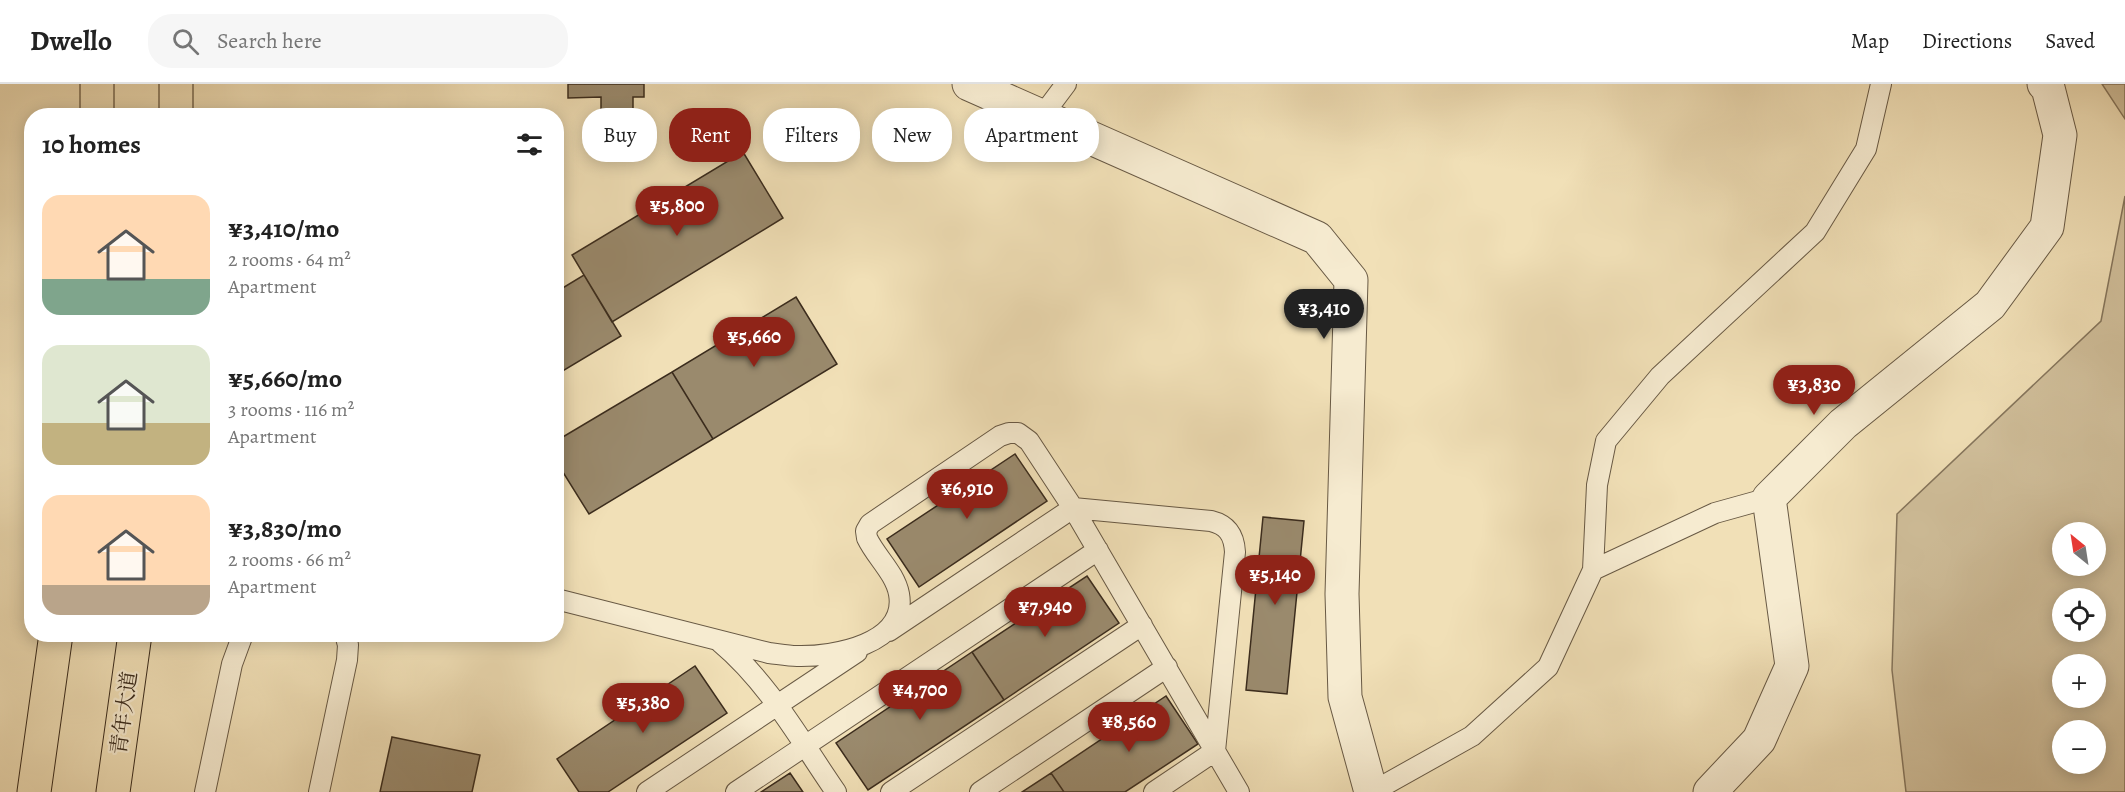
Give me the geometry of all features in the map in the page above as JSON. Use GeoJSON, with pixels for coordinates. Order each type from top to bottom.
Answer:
{"type":"FeatureCollection","features":[{"type":"Feature","properties":{"kind":"highway"},"geometry":{"type":"LineString","coordinates":[[97,84],[98,108]]}},
{"type":"Feature","properties":{"kind":"highway"},"geometry":{"type":"LineString","coordinates":[[176,84],[176,108]]}},
{"type":"Feature","properties":{"kind":"highway"},"geometry":{"type":"LineString","coordinates":[[34,792],[55,642]]}},
{"type":"Feature","properties":{"kind":"highway","name":"青年大道"},"geometry":{"type":"LineString","coordinates":[[113,792],[134,642]]}},
{"type":"Feature","properties":{"kind":"street"},"geometry":{"type":"LineString","coordinates":[[969,84],[1022,108]]}},
{"type":"Feature","properties":{"kind":"street"},"geometry":{"type":"LineString","coordinates":[[1710,792],[1760,740],[1792,666],[1769,498],[1843,424],[1990,305],[2047,227],[2060,135],[2048,88],[2044,84]]}},
{"type":"Feature","properties":{"kind":"street"},"geometry":{"type":"LineString","coordinates":[[1099,142],[1317,238],[1351,280],[1342,594],[1345,697],[1372,792]]}},
{"type":"Feature","properties":{"kind":"lane"},"geometry":{"type":"LineString","coordinates":[[1049,108],[1066,84]]}},
{"type":"Feature","properties":{"kind":"lane"},"geometry":{"type":"LineString","coordinates":[[1372,792],[1472,736],[1548,667],[1593,570],[1597,485],[1606,441],[1660,376],[1815,232],[1866,149],[1881,84]]}},
{"type":"Feature","properties":{"kind":"lane"},"geometry":{"type":"LineString","coordinates":[[564,601],[769,653],[796,656],[823,655],[843,651],[882,636],[891,627],[900,604],[895,582],[867,538],[866,531],[870,524],[1009,432],[1024,436],[1073,508],[1239,792]]}},
{"type":"Feature","properties":{"kind":"lane"},"geometry":{"type":"LineString","coordinates":[[1593,570],[1715,513],[1769,498]]}},
{"type":"Feature","properties":{"kind":"lane"},"geometry":{"type":"LineString","coordinates":[[647,792],[1073,508],[1211,521],[1229,530],[1234,540],[1235,552],[1215,751]]}},
{"type":"Feature","properties":{"kind":"lane"},"geometry":{"type":"LineString","coordinates":[[736,792],[1098,550]]}},
{"type":"Feature","properties":{"kind":"lane"},"geometry":{"type":"LineString","coordinates":[[891,792],[1142,625]]}},
{"type":"Feature","properties":{"kind":"lane"},"geometry":{"type":"LineString","coordinates":[[718,640],[752,672],[836,792]]}},
{"type":"Feature","properties":{"kind":"lane"},"geometry":{"type":"LineString","coordinates":[[205,792],[232,664],[240,642]]}},
{"type":"Feature","properties":{"kind":"lane"},"geometry":{"type":"LineString","coordinates":[[319,792],[347,660],[347,642]]}},
{"type":"Feature","properties":{"kind":"lane"},"geometry":{"type":"LineString","coordinates":[[980,792],[1167,667]]}},
{"type":"Feature","properties":{"kind":"lane"},"geometry":{"type":"LineString","coordinates":[[1154,792],[1215,751]]}},
{"type":"Feature","properties":{"kind":"shaded area"},"geometry":{"type":"Polygon","coordinates":[[[2102,84],[2125,84],[2125,119],[2102,84]]]}},
{"type":"Feature","properties":{"kind":"shaded area"},"geometry":{"type":"Polygon","coordinates":[[[2125,196],[2125,792],[1906,792],[1892,670],[1897,514],[2101,321],[2125,196]]]}},
{"type":"Feature","properties":{"kind":"building"},"geometry":{"type":"Polygon","coordinates":[[[568,84],[644,84],[644,97],[633,97],[633,108],[601,108],[601,97],[568,98],[568,84]]]}},
{"type":"Feature","properties":{"kind":"building"},"geometry":{"type":"Polygon","coordinates":[[[726,162],[749,162],[783,218],[612,322],[572,255],[726,162]]]}},
{"type":"Feature","properties":{"kind":"building"},"geometry":{"type":"Polygon","coordinates":[[[584,275],[621,336],[564,370],[564,287],[584,275]]]}},
{"type":"Feature","properties":{"kind":"building"},"geometry":{"type":"Polygon","coordinates":[[[796,297],[837,364],[713,439],[672,372],[796,297]]]}},
{"type":"Feature","properties":{"kind":"building"},"geometry":{"type":"Polygon","coordinates":[[[672,372],[713,439],[589,514],[564,474],[564,436],[672,372]]]}},
{"type":"Feature","properties":{"kind":"building"},"geometry":{"type":"Polygon","coordinates":[[[1015,454],[1047,501],[919,587],[887,539],[1015,454]]]}},
{"type":"Feature","properties":{"kind":"building"},"geometry":{"type":"Polygon","coordinates":[[[1263,517],[1304,521],[1287,694],[1246,690],[1263,517]]]}},
{"type":"Feature","properties":{"kind":"building"},"geometry":{"type":"Polygon","coordinates":[[[1087,576],[1119,623],[1004,700],[972,652],[1087,576]]]}},
{"type":"Feature","properties":{"kind":"building"},"geometry":{"type":"Polygon","coordinates":[[[972,652],[1004,700],[868,790],[836,743],[972,652]]]}},
{"type":"Feature","properties":{"kind":"building"},"geometry":{"type":"Polygon","coordinates":[[[695,666],[727,713],[608,792],[579,792],[557,759],[695,666]]]}},
{"type":"Feature","properties":{"kind":"building"},"geometry":{"type":"Polygon","coordinates":[[[1166,696],[1198,744],[1125,792],[1064,792],[1051,773],[1166,696]]]}},
{"type":"Feature","properties":{"kind":"building"},"geometry":{"type":"Polygon","coordinates":[[[392,737],[480,755],[472,792],[380,792],[392,737]]]}},
{"type":"Feature","properties":{"kind":"building"},"geometry":{"type":"Polygon","coordinates":[[[790,773],[803,792],[761,792],[790,773]]]}},
{"type":"Feature","properties":{"kind":"building"},"geometry":{"type":"Polygon","coordinates":[[[1051,773],[1064,792],[1022,792],[1051,773]]]}}]}
